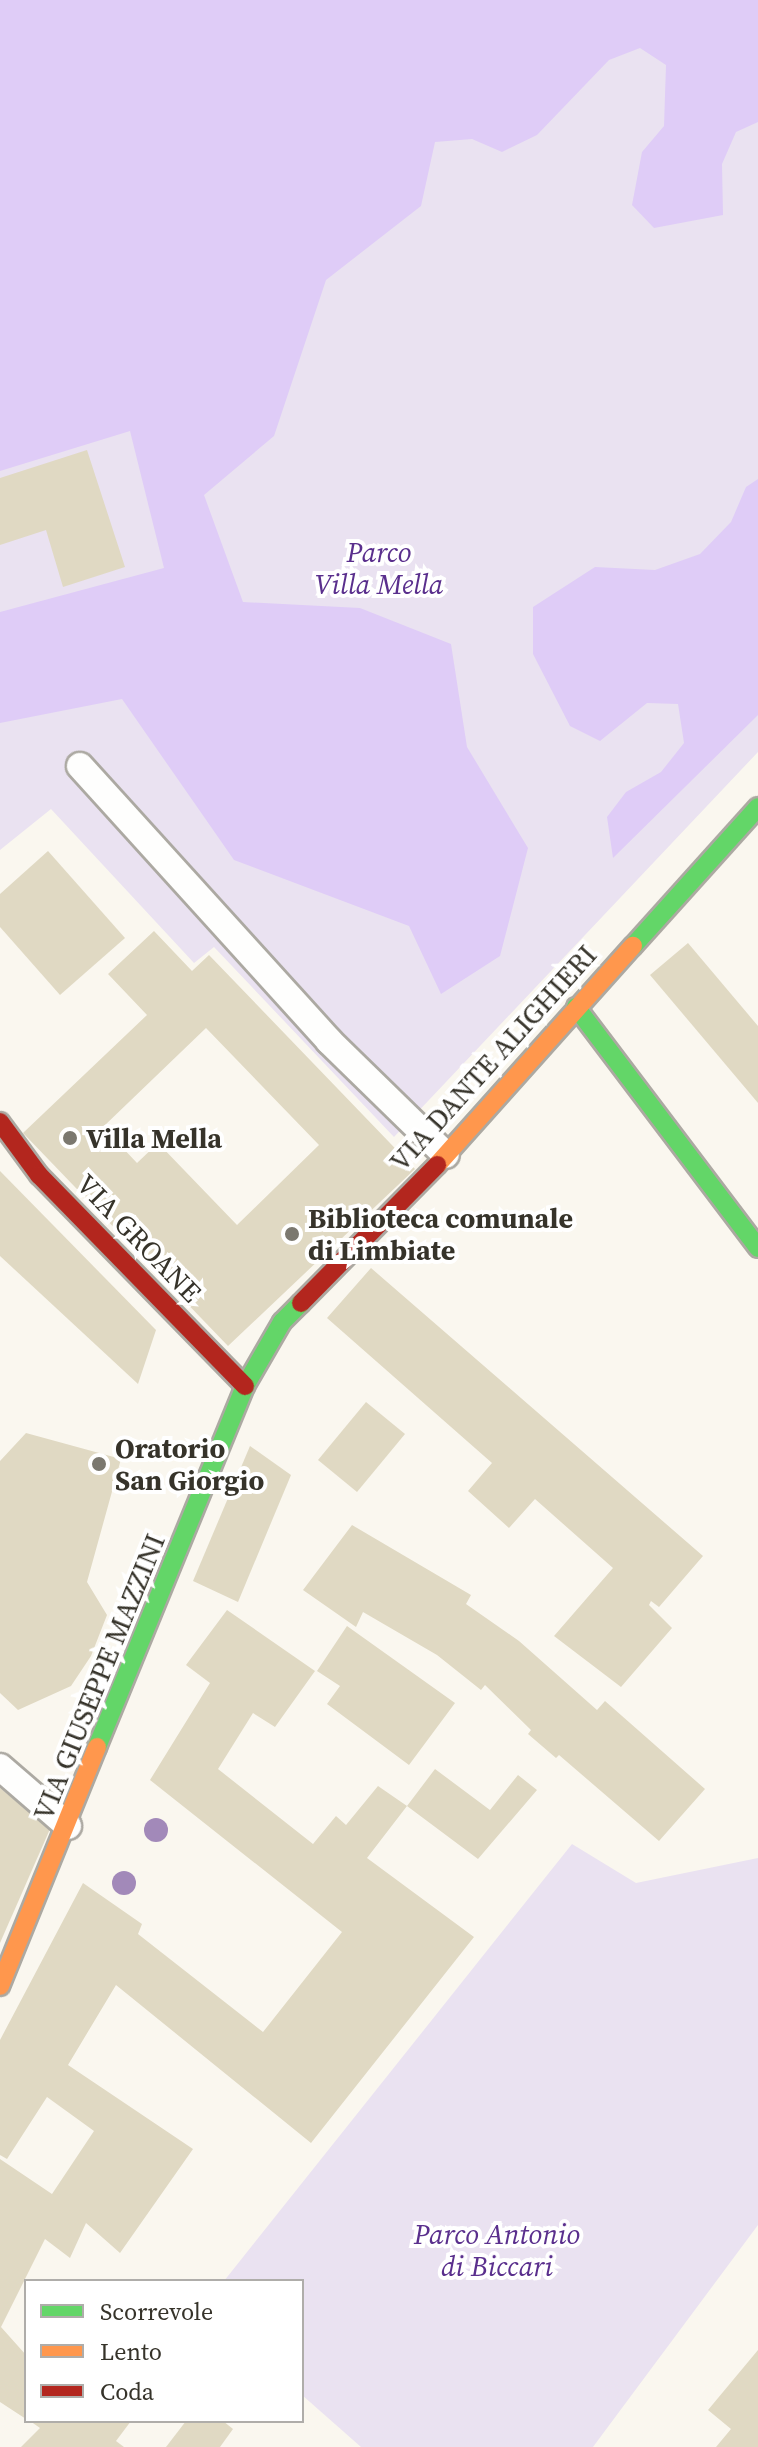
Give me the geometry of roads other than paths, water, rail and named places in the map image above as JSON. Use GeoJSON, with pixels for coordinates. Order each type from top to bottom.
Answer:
{"type":"FeatureCollection","features":[{"type":"Feature","properties":{"kind":"street","name":"VIA DANTE ALIGHIERI"},"geometry":{"type":"LineString","coordinates":[[245,1386],[282,1322],[446,1155],[758,807]]}},
{"type":"Feature","properties":{"kind":"street"},"geometry":{"type":"LineString","coordinates":[[576,1007],[757,1247]]}},
{"type":"Feature","properties":{"kind":"street","name":"VIA GROANE"},"geometry":{"type":"LineString","coordinates":[[0,1122],[39,1175],[245,1386]]}},
{"type":"Feature","properties":{"kind":"street","name":"VIA GIUSEPPE MAZZINI"},"geometry":{"type":"LineString","coordinates":[[0,1986],[68,1826],[245,1386]]}},
{"type":"Feature","properties":{"kind":"lane"},"geometry":{"type":"LineString","coordinates":[[80,766],[329,1041],[446,1155]]}},
{"type":"Feature","properties":{"kind":"lane"},"geometry":{"type":"LineString","coordinates":[[0,1767],[68,1826]]}},
{"type":"Feature","properties":{"kind":"place","name":"Villa Mella"},"geometry":{"type":"Point","coordinates":[70,1138]}},
{"type":"Feature","properties":{"kind":"place","name":"Biblioteca comunale di Limbiate"},"geometry":{"type":"Point","coordinates":[292,1234]}},
{"type":"Feature","properties":{"kind":"place","name":"Oratorio San Giorgio"},"geometry":{"type":"Point","coordinates":[99,1464]}},
{"type":"Feature","properties":{"kind":"park label","name":"Parco Villa Mella"},"geometry":{"type":"Point","coordinates":[379,568]}},
{"type":"Feature","properties":{"kind":"park label","name":"Parco Antonio di Biccari"},"geometry":{"type":"Point","coordinates":[497,2250]}}]}
